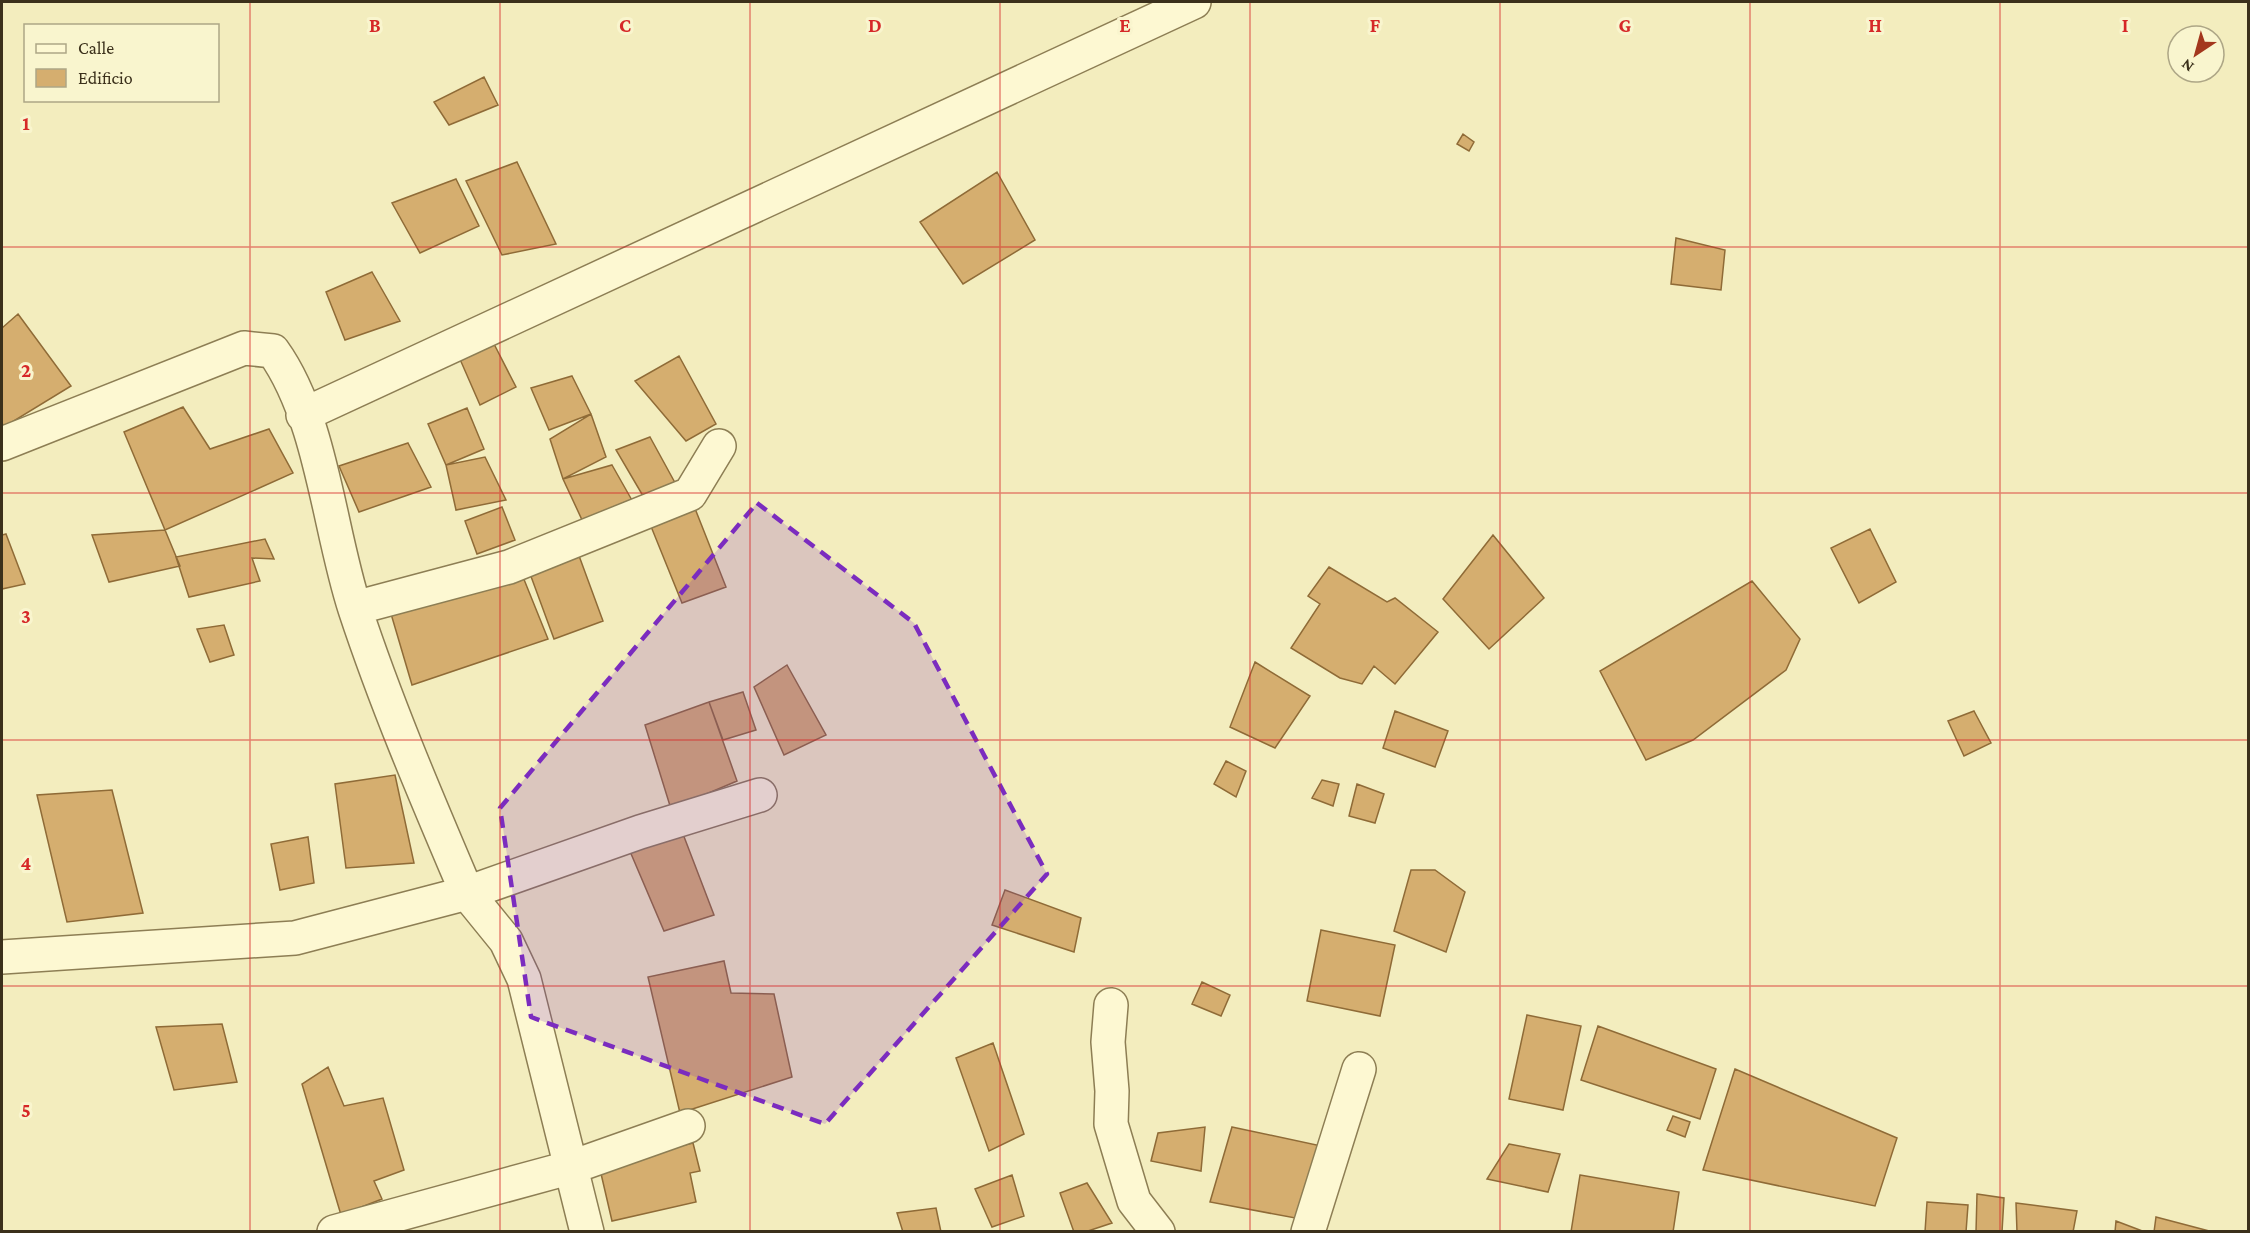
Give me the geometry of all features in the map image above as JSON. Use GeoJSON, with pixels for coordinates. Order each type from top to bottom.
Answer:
{"type":"FeatureCollection","features":[{"type":"Feature","properties":{"kind":"street"},"geometry":{"type":"LineString","coordinates":[[303,415],[1194,2]]}},
{"type":"Feature","properties":{"kind":"street"},"geometry":{"type":"LineString","coordinates":[[2,444],[244,348],[273,351],[288,372],[313,443],[355,608],[414,768],[467,892],[506,941],[524,979],[587,1232]]}},
{"type":"Feature","properties":{"kind":"street"},"geometry":{"type":"LineString","coordinates":[[355,608],[509,567],[690,494],[719,446]]}},
{"type":"Feature","properties":{"kind":"street"},"geometry":{"type":"LineString","coordinates":[[2,957],[295,938],[467,892],[760,795]]}},
{"type":"Feature","properties":{"kind":"street"},"geometry":{"type":"LineString","coordinates":[[1111,1005],[1108,1042],[1112,1091],[1111,1124],[1134,1201],[1158,1232]]}},
{"type":"Feature","properties":{"kind":"street"},"geometry":{"type":"LineString","coordinates":[[1308,1232],[1359,1069]]}},
{"type":"Feature","properties":{"kind":"street"},"geometry":{"type":"LineString","coordinates":[[334,1232],[572,1167],[688,1126]]}},
{"type":"Feature","properties":{"kind":"highlighted area"},"geometry":{"type":"Polygon","coordinates":[[[757,503],[914,623],[1047,874],[825,1124],[531,1017],[500,808],[757,503]]]}},
{"type":"Feature","properties":{"kind":"building"},"geometry":{"type":"Polygon","coordinates":[[[484,77],[498,105],[449,125],[434,102],[484,77]]]}},
{"type":"Feature","properties":{"kind":"building"},"geometry":{"type":"Polygon","coordinates":[[[1463,134],[1474,142],[1469,151],[1457,144],[1463,134]]]}},
{"type":"Feature","properties":{"kind":"building"},"geometry":{"type":"Polygon","coordinates":[[[517,162],[556,244],[502,255],[466,181],[517,162]]]}},
{"type":"Feature","properties":{"kind":"building"},"geometry":{"type":"Polygon","coordinates":[[[997,172],[1035,240],[963,284],[920,222],[997,172]]]}},
{"type":"Feature","properties":{"kind":"building"},"geometry":{"type":"Polygon","coordinates":[[[456,179],[479,226],[420,253],[392,203],[456,179]]]}},
{"type":"Feature","properties":{"kind":"building"},"geometry":{"type":"Polygon","coordinates":[[[1676,238],[1725,250],[1721,290],[1671,284],[1676,238]]]}},
{"type":"Feature","properties":{"kind":"building"},"geometry":{"type":"Polygon","coordinates":[[[372,272],[400,321],[345,340],[326,292],[372,272]]]}},
{"type":"Feature","properties":{"kind":"building"},"geometry":{"type":"Polygon","coordinates":[[[18,314],[71,386],[4,427],[2,423],[2,328],[18,314]]]}},
{"type":"Feature","properties":{"kind":"building"},"geometry":{"type":"Polygon","coordinates":[[[493,342],[516,387],[480,405],[459,357],[493,342]]]}},
{"type":"Feature","properties":{"kind":"building"},"geometry":{"type":"Polygon","coordinates":[[[679,356],[716,424],[686,441],[635,381],[679,356]]]}},
{"type":"Feature","properties":{"kind":"building"},"geometry":{"type":"Polygon","coordinates":[[[572,376],[591,414],[549,430],[531,388],[572,376]]]}},
{"type":"Feature","properties":{"kind":"building"},"geometry":{"type":"Polygon","coordinates":[[[183,407],[210,449],[269,429],[293,473],[165,530],[124,432],[183,407]]]}},
{"type":"Feature","properties":{"kind":"building"},"geometry":{"type":"Polygon","coordinates":[[[467,408],[484,449],[446,465],[428,424],[467,408]]]}},
{"type":"Feature","properties":{"kind":"building"},"geometry":{"type":"Polygon","coordinates":[[[591,414],[606,457],[563,479],[550,439],[591,414]]]}},
{"type":"Feature","properties":{"kind":"building"},"geometry":{"type":"Polygon","coordinates":[[[650,437],[679,490],[646,501],[616,450],[650,437]]]}},
{"type":"Feature","properties":{"kind":"building"},"geometry":{"type":"Polygon","coordinates":[[[408,443],[431,487],[359,512],[339,466],[408,443]]]}},
{"type":"Feature","properties":{"kind":"building"},"geometry":{"type":"Polygon","coordinates":[[[485,457],[506,500],[456,510],[446,465],[485,457]]]}},
{"type":"Feature","properties":{"kind":"building"},"geometry":{"type":"Polygon","coordinates":[[[612,465],[633,502],[583,522],[563,479],[612,465]]]}},
{"type":"Feature","properties":{"kind":"building"},"geometry":{"type":"Polygon","coordinates":[[[694,506],[726,587],[682,603],[650,524],[694,506]]]}},
{"type":"Feature","properties":{"kind":"building"},"geometry":{"type":"Polygon","coordinates":[[[502,507],[515,540],[477,554],[465,521],[502,507]]]}},
{"type":"Feature","properties":{"kind":"building"},"geometry":{"type":"Polygon","coordinates":[[[1870,529],[1896,582],[1859,603],[1831,548],[1870,529]]]}},
{"type":"Feature","properties":{"kind":"building"},"geometry":{"type":"Polygon","coordinates":[[[165,530],[180,566],[109,582],[92,535],[165,530]]]}},
{"type":"Feature","properties":{"kind":"building"},"geometry":{"type":"Polygon","coordinates":[[[6,534],[25,584],[2,589],[2,535],[6,534]]]}},
{"type":"Feature","properties":{"kind":"building"},"geometry":{"type":"Polygon","coordinates":[[[1493,535],[1544,598],[1489,649],[1443,599],[1493,535]]]}},
{"type":"Feature","properties":{"kind":"building"},"geometry":{"type":"Polygon","coordinates":[[[265,539],[274,559],[252,558],[260,581],[189,597],[176,557],[265,539]]]}},
{"type":"Feature","properties":{"kind":"building"},"geometry":{"type":"Polygon","coordinates":[[[578,553],[603,621],[554,639],[529,571],[578,553]]]}},
{"type":"Feature","properties":{"kind":"building"},"geometry":{"type":"Polygon","coordinates":[[[1329,567],[1387,602],[1395,598],[1438,632],[1395,684],[1374,666],[1362,684],[1340,678],[1291,648],[1320,604],[1308,596],[1329,567]]]}},
{"type":"Feature","properties":{"kind":"building"},"geometry":{"type":"Polygon","coordinates":[[[521,572],[548,639],[412,685],[389,607],[521,572]]]}},
{"type":"Feature","properties":{"kind":"building"},"geometry":{"type":"Polygon","coordinates":[[[1752,581],[1800,639],[1786,670],[1693,740],[1646,760],[1600,671],[1752,581]]]}},
{"type":"Feature","properties":{"kind":"building"},"geometry":{"type":"Polygon","coordinates":[[[224,625],[234,655],[210,662],[197,629],[224,625]]]}},
{"type":"Feature","properties":{"kind":"building"},"geometry":{"type":"Polygon","coordinates":[[[1255,662],[1310,696],[1275,748],[1230,727],[1255,662]]]}},
{"type":"Feature","properties":{"kind":"building"},"geometry":{"type":"Polygon","coordinates":[[[787,665],[826,735],[784,755],[754,687],[787,665]]]}},
{"type":"Feature","properties":{"kind":"building"},"geometry":{"type":"Polygon","coordinates":[[[743,692],[756,730],[723,740],[709,702],[743,692]]]}},
{"type":"Feature","properties":{"kind":"building"},"geometry":{"type":"Polygon","coordinates":[[[709,702],[737,781],[671,809],[645,725],[709,702]]]}},
{"type":"Feature","properties":{"kind":"building"},"geometry":{"type":"Polygon","coordinates":[[[1395,711],[1448,731],[1435,767],[1383,748],[1395,711]]]}},
{"type":"Feature","properties":{"kind":"building"},"geometry":{"type":"Polygon","coordinates":[[[1974,711],[1991,743],[1964,756],[1948,721],[1974,711]]]}},
{"type":"Feature","properties":{"kind":"building"},"geometry":{"type":"Polygon","coordinates":[[[1226,761],[1246,771],[1236,797],[1214,784],[1226,761]]]}},
{"type":"Feature","properties":{"kind":"building"},"geometry":{"type":"Polygon","coordinates":[[[395,775],[414,863],[346,868],[335,784],[395,775]]]}},
{"type":"Feature","properties":{"kind":"building"},"geometry":{"type":"Polygon","coordinates":[[[1322,780],[1339,784],[1333,806],[1312,798],[1322,780]]]}},
{"type":"Feature","properties":{"kind":"building"},"geometry":{"type":"Polygon","coordinates":[[[1357,784],[1384,794],[1375,823],[1349,816],[1357,784]]]}},
{"type":"Feature","properties":{"kind":"building"},"geometry":{"type":"Polygon","coordinates":[[[112,790],[143,913],[67,922],[37,795],[112,790]]]}},
{"type":"Feature","properties":{"kind":"building"},"geometry":{"type":"Polygon","coordinates":[[[683,834],[714,915],[664,931],[629,849],[683,834]]]}},
{"type":"Feature","properties":{"kind":"building"},"geometry":{"type":"Polygon","coordinates":[[[308,837],[314,883],[280,890],[271,844],[308,837]]]}},
{"type":"Feature","properties":{"kind":"building"},"geometry":{"type":"Polygon","coordinates":[[[1411,870],[1435,870],[1465,892],[1446,952],[1394,931],[1411,870]]]}},
{"type":"Feature","properties":{"kind":"building"},"geometry":{"type":"Polygon","coordinates":[[[1005,890],[1081,918],[1074,952],[992,925],[1005,890]]]}},
{"type":"Feature","properties":{"kind":"building"},"geometry":{"type":"Polygon","coordinates":[[[1321,930],[1395,945],[1380,1016],[1307,1001],[1321,930]]]}},
{"type":"Feature","properties":{"kind":"building"},"geometry":{"type":"Polygon","coordinates":[[[724,961],[731,993],[774,994],[792,1077],[680,1113],[648,977],[724,961]]]}},
{"type":"Feature","properties":{"kind":"building"},"geometry":{"type":"Polygon","coordinates":[[[1202,982],[1230,995],[1221,1016],[1192,1004],[1202,982]]]}},
{"type":"Feature","properties":{"kind":"building"},"geometry":{"type":"Polygon","coordinates":[[[1527,1015],[1581,1026],[1563,1110],[1509,1099],[1527,1015]]]}},
{"type":"Feature","properties":{"kind":"building"},"geometry":{"type":"Polygon","coordinates":[[[222,1024],[237,1082],[174,1090],[156,1027],[222,1024]]]}},
{"type":"Feature","properties":{"kind":"building"},"geometry":{"type":"Polygon","coordinates":[[[1598,1026],[1716,1069],[1700,1119],[1581,1080],[1598,1026]]]}},
{"type":"Feature","properties":{"kind":"building"},"geometry":{"type":"Polygon","coordinates":[[[993,1043],[1024,1134],[989,1151],[956,1058],[993,1043]]]}},
{"type":"Feature","properties":{"kind":"building"},"geometry":{"type":"Polygon","coordinates":[[[328,1067],[344,1106],[383,1098],[404,1170],[374,1181],[382,1199],[341,1215],[302,1084],[328,1067]]]}},
{"type":"Feature","properties":{"kind":"building"},"geometry":{"type":"Polygon","coordinates":[[[1735,1069],[1897,1138],[1875,1206],[1703,1170],[1735,1069]]]}},
{"type":"Feature","properties":{"kind":"building"},"geometry":{"type":"Polygon","coordinates":[[[1673,1116],[1690,1122],[1685,1137],[1667,1130],[1673,1116]]]}},
{"type":"Feature","properties":{"kind":"building"},"geometry":{"type":"Polygon","coordinates":[[[1205,1127],[1201,1171],[1151,1161],[1158,1133],[1205,1127]]]}},
{"type":"Feature","properties":{"kind":"building"},"geometry":{"type":"Polygon","coordinates":[[[1232,1127],[1326,1147],[1306,1220],[1210,1202],[1232,1127]]]}},
{"type":"Feature","properties":{"kind":"building"},"geometry":{"type":"Polygon","coordinates":[[[693,1143],[700,1171],[690,1173],[696,1202],[612,1221],[599,1165],[693,1143]]]}},
{"type":"Feature","properties":{"kind":"building"},"geometry":{"type":"Polygon","coordinates":[[[1509,1144],[1560,1154],[1548,1192],[1487,1179],[1509,1144]]]}},
{"type":"Feature","properties":{"kind":"building"},"geometry":{"type":"Polygon","coordinates":[[[1012,1175],[1024,1216],[992,1227],[975,1189],[1012,1175]]]}},
{"type":"Feature","properties":{"kind":"building"},"geometry":{"type":"Polygon","coordinates":[[[1580,1175],[1679,1192],[1673,1232],[1571,1232],[1580,1175]]]}},
{"type":"Feature","properties":{"kind":"building"},"geometry":{"type":"Polygon","coordinates":[[[1087,1183],[1112,1223],[1085,1232],[1074,1232],[1060,1193],[1087,1183]]]}},
{"type":"Feature","properties":{"kind":"building"},"geometry":{"type":"Polygon","coordinates":[[[1977,1194],[2004,1198],[2002,1232],[1976,1232],[1977,1194]]]}},
{"type":"Feature","properties":{"kind":"building"},"geometry":{"type":"Polygon","coordinates":[[[1927,1202],[1968,1205],[1966,1232],[1925,1232],[1927,1202]]]}},
{"type":"Feature","properties":{"kind":"building"},"geometry":{"type":"Polygon","coordinates":[[[2016,1203],[2077,1211],[2073,1232],[2017,1232],[2016,1203]]]}},
{"type":"Feature","properties":{"kind":"building"},"geometry":{"type":"Polygon","coordinates":[[[936,1208],[941,1232],[903,1232],[897,1213],[936,1208]]]}},
{"type":"Feature","properties":{"kind":"building"},"geometry":{"type":"Polygon","coordinates":[[[2156,1217],[2213,1232],[2154,1232],[2156,1217]]]}},
{"type":"Feature","properties":{"kind":"building"},"geometry":{"type":"Polygon","coordinates":[[[2116,1221],[2145,1232],[2115,1232],[2116,1221]]]}}]}
